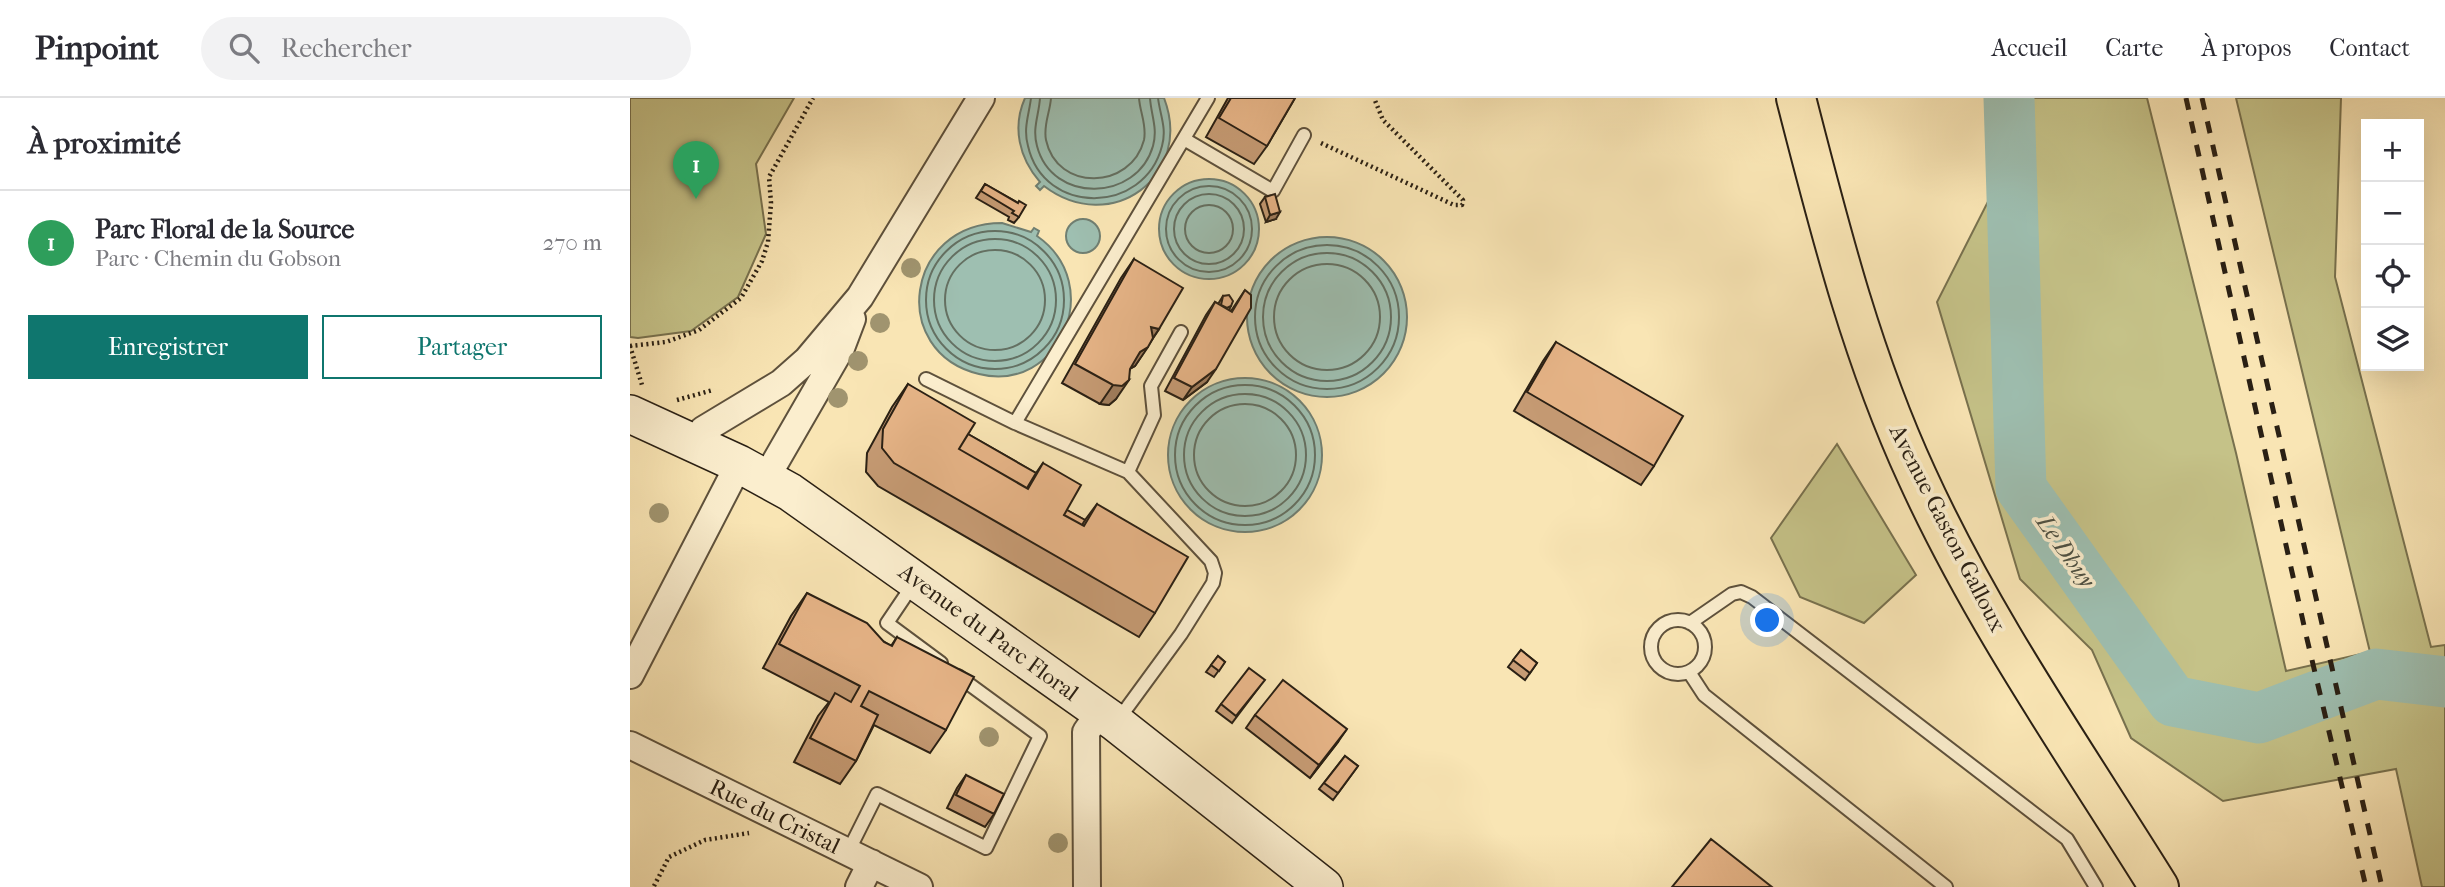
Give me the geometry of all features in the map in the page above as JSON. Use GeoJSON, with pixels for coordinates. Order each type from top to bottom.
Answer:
{"type":"FeatureCollection","features":[{"type":"Feature","properties":{"kind":"main road","name":"Avenue Gaston Galloux"},"geometry":{"type":"LineString","coordinates":[[1796,98],[1852,308],[1882,392],[1917,477],[1970,582],[2029,682],[2158,887]]}},
{"type":"Feature","properties":{"kind":"main road","name":"Avenue du Parc Floral"},"geometry":{"type":"LineString","coordinates":[[637,401],[695,445],[753,471],[790,492],[916,580],[1108,717],[1324,887]]}},
{"type":"Feature","properties":{"kind":"street"},"geometry":{"type":"LineString","coordinates":[[695,445],[703,430],[781,383],[807,360],[860,297],[981,98]]}},
{"type":"Feature","properties":{"kind":"street"},"geometry":{"type":"LineString","coordinates":[[630,675],[753,471],[841,348],[860,297]]}},
{"type":"Feature","properties":{"kind":"street"},"geometry":{"type":"LineString","coordinates":[[1087,887],[1086,732],[1108,717]]}},
{"type":"Feature","properties":{"kind":"street","name":"Rue du Cristal"},"geometry":{"type":"LineString","coordinates":[[630,745],[919,887]]}},
{"type":"Feature","properties":{"kind":"street"},"geometry":{"type":"LineString","coordinates":[[859,857],[859,887]]}},
{"type":"Feature","properties":{"kind":"lane"},"geometry":{"type":"LineString","coordinates":[[1015,423],[1208,98]]}},
{"type":"Feature","properties":{"kind":"lane"},"geometry":{"type":"LineString","coordinates":[[1184,139],[1273,191],[1304,135]]}},
{"type":"Feature","properties":{"kind":"lane"},"geometry":{"type":"LineString","coordinates":[[1128,472],[1154,415],[1151,386],[1181,332]]}},
{"type":"Feature","properties":{"kind":"lane"},"geometry":{"type":"LineString","coordinates":[[926,379],[1015,423],[1128,472],[1211,561],[1215,573],[1213,583],[1181,634],[1108,717]]}},
{"type":"Feature","properties":{"kind":"lane"},"geometry":{"type":"LineString","coordinates":[[859,857],[877,794],[986,848],[1040,737],[887,623],[916,580]]}},
{"type":"Feature","properties":{"kind":"lane"},"geometry":{"type":"LineString","coordinates":[[1690,623],[1732,594],[1741,592],[1752,597],[2067,839],[2096,887]]}},
{"type":"Feature","properties":{"kind":"lane"},"geometry":{"type":"LineString","coordinates":[[1672,621],[1690,623],[1702,635],[1705,653],[1702,661],[1689,672],[1680,674],[1663,670],[1653,655],[1651,647],[1657,630],[1664,624],[1672,621]]}},
{"type":"Feature","properties":{"kind":"lane"},"geometry":{"type":"LineString","coordinates":[[1689,672],[1704,695],[1946,887]]}},
{"type":"Feature","properties":{"kind":"path"},"geometry":{"type":"LineString","coordinates":[[637,401],[630,346],[666,342],[699,330],[741,298],[762,261],[768,242],[771,203],[769,177],[813,98]]}},
{"type":"Feature","properties":{"kind":"path"},"geometry":{"type":"LineString","coordinates":[[1304,135],[1454,205],[1462,205],[1463,200],[1383,120],[1374,98]]}},
{"type":"Feature","properties":{"kind":"path"},"geometry":{"type":"LineString","coordinates":[[654,886],[669,857],[705,840],[749,835],[755,823]]}},
{"type":"Feature","properties":{"kind":"shaded area"},"geometry":{"type":"Polygon","coordinates":[[[630,98],[794,98],[756,164],[766,234],[738,297],[691,331],[630,337],[630,98]]]}},
{"type":"Feature","properties":{"kind":"shaded area"},"geometry":{"type":"Polygon","coordinates":[[[2028,98],[2147,98],[2236,453],[2286,671],[2370,652],[2236,98],[2341,98],[2335,277],[2431,647],[2445,645],[2445,887],[2422,887],[2396,769],[2223,801],[2131,738],[2092,650],[2020,579],[1937,302],[2033,113],[2028,98]]]}},
{"type":"Feature","properties":{"kind":"shaded area"},"geometry":{"type":"Polygon","coordinates":[[[1837,444],[1916,575],[1864,623],[1800,597],[1771,538],[1837,444]]]}},
{"type":"Feature","properties":{"kind":"water"},"geometry":{"type":"Polygon","coordinates":[[[1025,98],[1164,98],[1170,126],[1167,152],[1157,174],[1140,190],[1119,201],[1095,205],[1070,200],[1044,186],[1040,190],[1036,186],[1040,182],[1023,153],[1018,131],[1025,98]]]}},
{"type":"Feature","properties":{"kind":"water"},"geometry":{"type":"Polygon","coordinates":[[[1209,179],[1228,182],[1245,193],[1256,210],[1259,229],[1256,248],[1245,265],[1228,276],[1209,279],[1190,276],[1173,265],[1162,248],[1159,229],[1162,210],[1173,193],[1190,182],[1209,179]]]}},
{"type":"Feature","properties":{"kind":"water"},"geometry":{"type":"Polygon","coordinates":[[[1083,219],[1095,224],[1100,236],[1095,248],[1083,253],[1071,248],[1066,236],[1071,224],[1083,219]]]}},
{"type":"Feature","properties":{"kind":"water"},"geometry":{"type":"Polygon","coordinates":[[[1002,223],[1031,232],[1034,228],[1039,231],[1037,236],[1058,257],[1069,281],[1071,306],[1064,331],[1051,352],[1032,368],[1007,376],[979,374],[950,361],[931,341],[921,317],[920,290],[928,265],[945,244],[969,229],[1002,223]]]}},
{"type":"Feature","properties":{"kind":"water"},"geometry":{"type":"Polygon","coordinates":[[[1327,237],[1357,244],[1383,261],[1400,287],[1407,317],[1400,347],[1383,373],[1357,390],[1327,397],[1297,390],[1271,373],[1254,347],[1247,317],[1254,287],[1271,261],[1297,244],[1327,237]]]}},
{"type":"Feature","properties":{"kind":"water"},"geometry":{"type":"Polygon","coordinates":[[[1245,378],[1274,384],[1299,401],[1316,426],[1322,455],[1316,484],[1299,509],[1274,526],[1245,532],[1216,526],[1191,509],[1174,484],[1168,455],[1174,426],[1191,401],[1216,384],[1245,378]]]}},
{"type":"Feature","properties":{"kind":"building"},"geometry":{"type":"Polygon","coordinates":[[[1231,98],[1295,98],[1267,146],[1219,118],[1231,98]]]}},
{"type":"Feature","properties":{"kind":"building"},"geometry":{"type":"Polygon","coordinates":[[[985,184],[1026,205],[1019,217],[1012,213],[1014,211],[981,191],[985,184]]]}},
{"type":"Feature","properties":{"kind":"building"},"geometry":{"type":"Polygon","coordinates":[[[1275,194],[1280,212],[1270,215],[1265,197],[1275,194]]]}},
{"type":"Feature","properties":{"kind":"building"},"geometry":{"type":"Polygon","coordinates":[[[1134,259],[1183,288],[1159,329],[1151,327],[1153,338],[1130,369],[1129,380],[1122,386],[1113,385],[1075,364],[1134,259]]]}},
{"type":"Feature","properties":{"kind":"building"},"geometry":{"type":"Polygon","coordinates":[[[1245,290],[1251,295],[1251,308],[1216,369],[1192,387],[1174,378],[1215,302],[1232,312],[1245,290]]]}},
{"type":"Feature","properties":{"kind":"building"},"geometry":{"type":"Polygon","coordinates":[[[1229,295],[1233,301],[1227,308],[1221,305],[1223,296],[1229,295]]]}},
{"type":"Feature","properties":{"kind":"building"},"geometry":{"type":"Polygon","coordinates":[[[1556,342],[1683,416],[1654,466],[1527,392],[1556,342]]]}},
{"type":"Feature","properties":{"kind":"building"},"geometry":{"type":"Polygon","coordinates":[[[908,384],[975,423],[959,449],[1028,489],[1043,463],[1081,485],[1064,515],[1084,526],[1097,504],[1188,557],[1155,613],[894,463],[882,448],[883,429],[908,384]]]}},
{"type":"Feature","properties":{"kind":"building"},"geometry":{"type":"Polygon","coordinates":[[[968,434],[1036,473],[1027,488],[959,449],[968,434]]]}},
{"type":"Feature","properties":{"kind":"building"},"geometry":{"type":"Polygon","coordinates":[[[1067,510],[1085,520],[1082,525],[1064,515],[1067,510]]]}},
{"type":"Feature","properties":{"kind":"building"},"geometry":{"type":"Polygon","coordinates":[[[807,593],[867,623],[884,642],[892,646],[897,637],[974,677],[946,730],[869,691],[861,706],[878,715],[856,761],[810,738],[835,693],[851,702],[860,686],[779,644],[807,593]]]}},
{"type":"Feature","properties":{"kind":"building"},"geometry":{"type":"Polygon","coordinates":[[[1521,650],[1537,663],[1530,673],[1513,660],[1521,650]]]}},
{"type":"Feature","properties":{"kind":"building"},"geometry":{"type":"Polygon","coordinates":[[[1218,656],[1225,662],[1219,671],[1211,665],[1218,656]]]}},
{"type":"Feature","properties":{"kind":"building"},"geometry":{"type":"Polygon","coordinates":[[[1249,668],[1265,680],[1236,716],[1221,704],[1249,668]]]}},
{"type":"Feature","properties":{"kind":"building"},"geometry":{"type":"Polygon","coordinates":[[[1283,680],[1347,729],[1319,765],[1255,715],[1283,680]]]}},
{"type":"Feature","properties":{"kind":"building"},"geometry":{"type":"Polygon","coordinates":[[[1345,756],[1358,766],[1338,793],[1324,783],[1345,756]]]}},
{"type":"Feature","properties":{"kind":"building"},"geometry":{"type":"Polygon","coordinates":[[[966,775],[1004,794],[994,814],[956,795],[966,775]]]}},
{"type":"Feature","properties":{"kind":"building"},"geometry":{"type":"Polygon","coordinates":[[[1711,839],[1772,887],[1672,887],[1711,839]]]}},
{"type":"Feature","properties":{"kind":"waterway","name":"Le Dhuy"},"geometry":{"type":"LineString","coordinates":[[2009,98],[2021,488],[2173,701],[2259,718],[2376,674],[2445,682]]}},
{"type":"Feature","properties":{"kind":"railway"},"geometry":{"type":"LineString","coordinates":[[2186,98],[2307,639],[2366,887]]}},
{"type":"Feature","properties":{"kind":"railway"},"geometry":{"type":"LineString","coordinates":[[2202,98],[2382,887]]}},
{"type":"Feature","properties":{"kind":"place","name":"Parc Floral de la Source"},"geometry":{"type":"Point","coordinates":[696,199]}}]}
